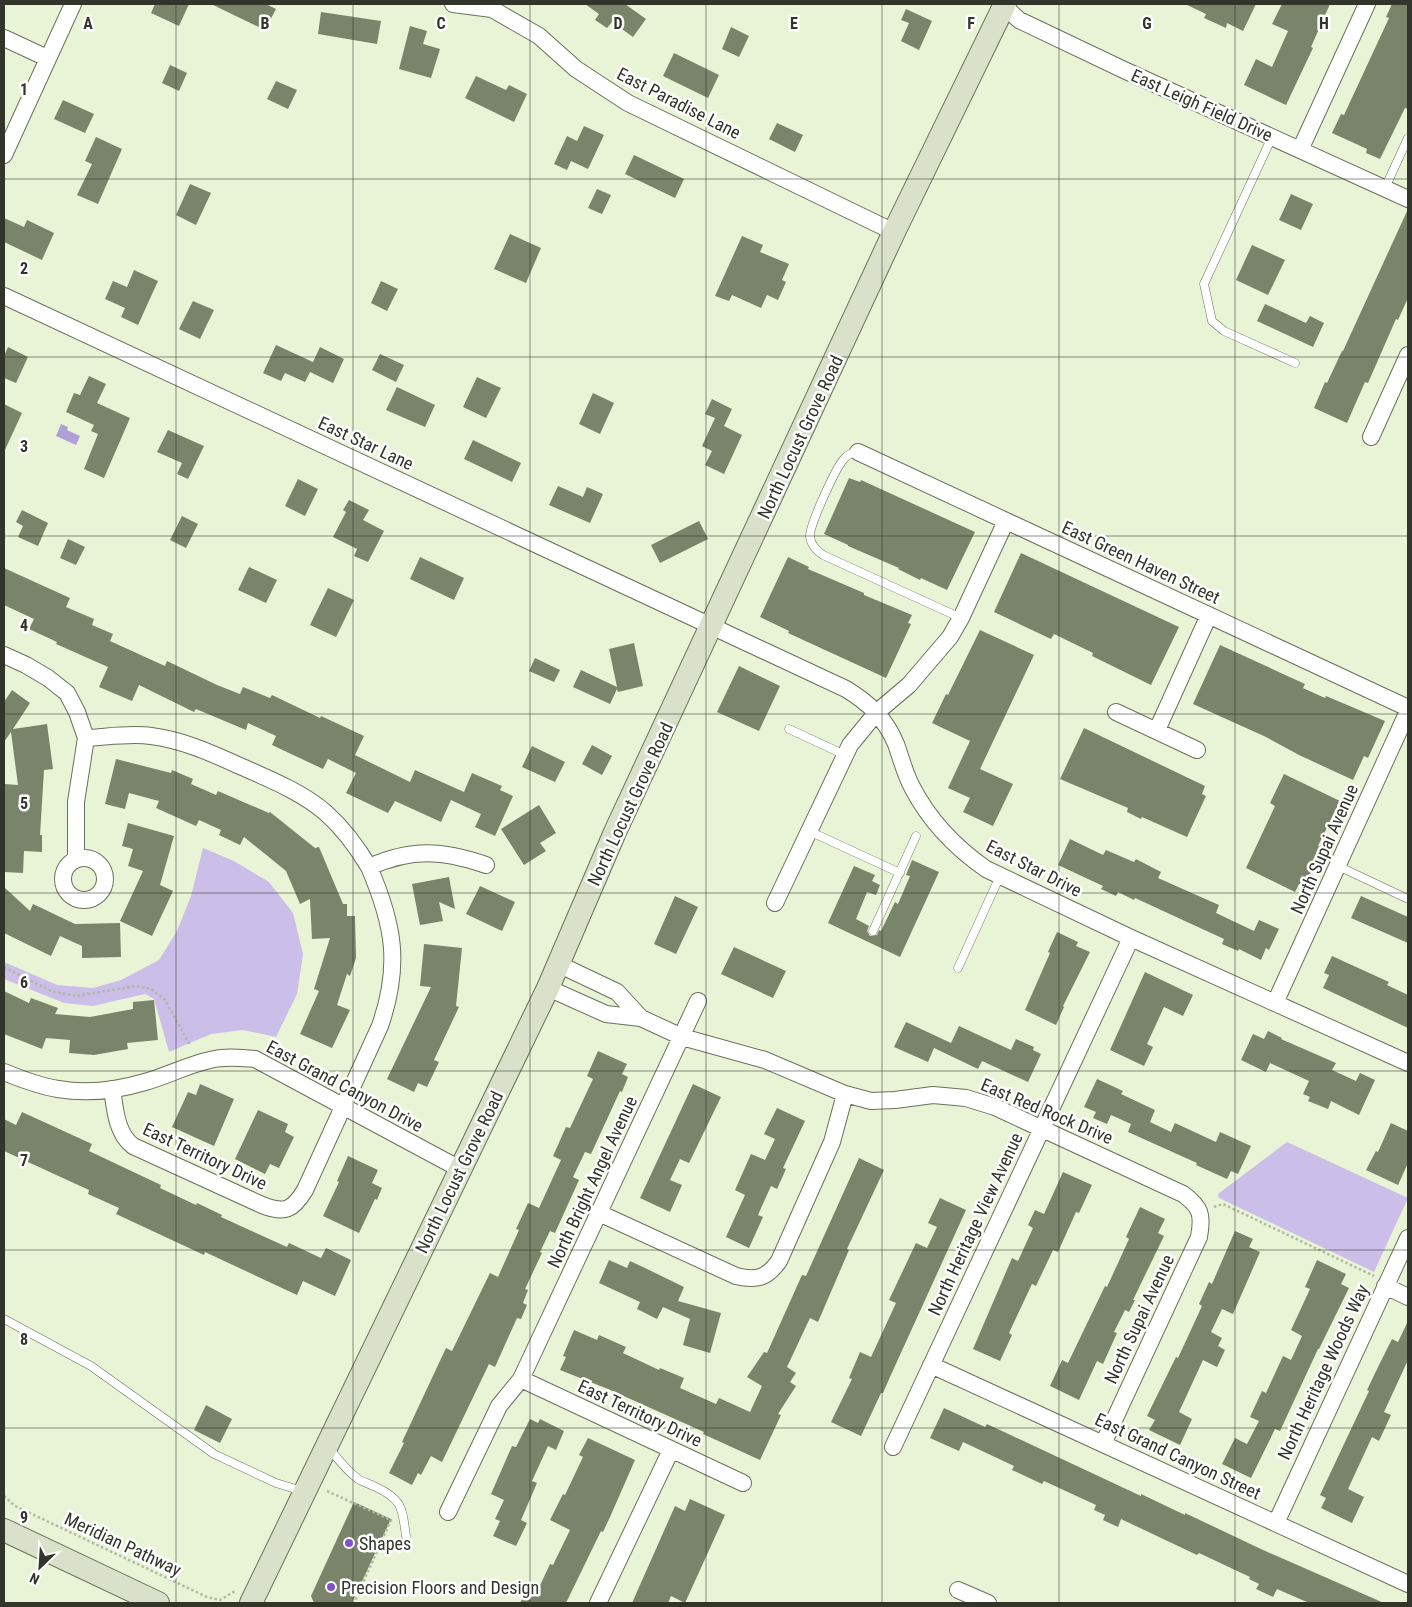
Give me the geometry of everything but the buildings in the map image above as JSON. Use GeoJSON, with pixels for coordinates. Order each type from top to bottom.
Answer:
{"type":"FeatureCollection","features":[{"type":"Feature","properties":{"kind":"main road","name":"North Locust Grove Road"},"geometry":{"type":"LineString","coordinates":[[243,1597],[304,1492],[548,988],[615,832],[894,232],[1003,5]]}},
{"type":"Feature","properties":{"kind":"main road"},"geometry":{"type":"LineString","coordinates":[[4,1530],[158,1603]]}},
{"type":"Feature","properties":{"kind":"street"},"geometry":{"type":"LineString","coordinates":[[4,155],[73,4]]}},
{"type":"Feature","properties":{"kind":"street","name":"East Paradise Lane"},"geometry":{"type":"LineString","coordinates":[[453,4],[492,10],[539,36],[576,69],[628,103],[894,232]]}},
{"type":"Feature","properties":{"kind":"street"},"geometry":{"type":"LineString","coordinates":[[1300,150],[1367,4]]}},
{"type":"Feature","properties":{"kind":"street","name":"East Leigh Field Drive"},"geometry":{"type":"LineString","coordinates":[[1003,5],[1019,20],[1408,199]]}},
{"type":"Feature","properties":{"kind":"street"},"geometry":{"type":"LineString","coordinates":[[4,38],[47,58]]}},
{"type":"Feature","properties":{"kind":"street","name":"East Star Lane"},"geometry":{"type":"LineString","coordinates":[[4,296],[712,626]]}},
{"type":"Feature","properties":{"kind":"street"},"geometry":{"type":"LineString","coordinates":[[1371,438],[1408,355]]}},
{"type":"Feature","properties":{"kind":"street","name":"East Green Haven Street"},"geometry":{"type":"LineString","coordinates":[[858,452],[1408,709]]}},
{"type":"Feature","properties":{"kind":"street"},"geometry":{"type":"LineString","coordinates":[[775,903],[850,745],[877,712],[909,685],[950,637],[961,618],[1006,521]]}},
{"type":"Feature","properties":{"kind":"street"},"geometry":{"type":"LineString","coordinates":[[1157,730],[1209,616]]}},
{"type":"Feature","properties":{"kind":"street","name":"East Star Drive"},"geometry":{"type":"LineString","coordinates":[[712,626],[846,689],[864,700],[877,712],[895,742],[912,787],[929,816],[971,858],[1000,876],[1130,938],[1408,1063]]}},
{"type":"Feature","properties":{"kind":"street"},"geometry":{"type":"LineString","coordinates":[[4,654],[26,664],[67,693],[77,712],[86,738],[76,802],[76,859]]}},
{"type":"Feature","properties":{"kind":"street","name":"North Supai Avenue"},"geometry":{"type":"LineString","coordinates":[[1275,1003],[1408,709]]}},
{"type":"Feature","properties":{"kind":"street"},"geometry":{"type":"LineString","coordinates":[[1116,712],[1197,750]]}},
{"type":"Feature","properties":{"kind":"street"},"geometry":{"type":"LineString","coordinates":[[86,738],[149,736],[189,744],[260,774],[299,795],[326,813],[346,833],[369,867],[381,895],[391,930],[393,953],[388,1004],[380,1026],[342,1106]]}},
{"type":"Feature","properties":{"kind":"street"},"geometry":{"type":"LineString","coordinates":[[369,867],[390,858],[442,853],[463,857],[486,865]]}},
{"type":"Feature","properties":{"kind":"street","name":"North Heritage View Avenue"},"geometry":{"type":"LineString","coordinates":[[893,1446],[1130,938]]}},
{"type":"Feature","properties":{"kind":"street","name":"East Red Rock Drive"},"geometry":{"type":"LineString","coordinates":[[558,964],[617,992],[641,1018]]}},
{"type":"Feature","properties":{"kind":"street","name":"East Red Rock Drive"},"geometry":{"type":"LineString","coordinates":[[548,988],[606,1014],[641,1018],[682,1037],[765,1060],[845,1094],[871,1101],[933,1096],[966,1098],[995,1107],[1183,1194],[1205,1209]]}},
{"type":"Feature","properties":{"kind":"street","name":"North Bright Angel Avenue"},"geometry":{"type":"LineString","coordinates":[[448,1512],[499,1406],[521,1379],[698,1001]]}},
{"type":"Feature","properties":{"kind":"street","name":"East Grand Canyon Drive"},"geometry":{"type":"LineString","coordinates":[[4,1072],[56,1089],[71,1091],[112,1089],[145,1082],[210,1059],[233,1057],[255,1059],[460,1170]]}},
{"type":"Feature","properties":{"kind":"street","name":"East Territory Drive"},"geometry":{"type":"LineString","coordinates":[[112,1089],[120,1126],[124,1136],[133,1146],[275,1210],[290,1208],[298,1202],[342,1106]]}},
{"type":"Feature","properties":{"kind":"street"},"geometry":{"type":"LineString","coordinates":[[599,1214],[736,1276],[756,1279],[765,1276],[772,1271],[779,1260],[823,1163],[832,1142],[845,1094]]}},
{"type":"Feature","properties":{"kind":"street","name":"North Supai Avenue"},"geometry":{"type":"LineString","coordinates":[[1103,1444],[1199,1237],[1205,1209]]}},
{"type":"Feature","properties":{"kind":"street","name":"North Heritage Woods Way"},"geometry":{"type":"LineString","coordinates":[[1276,1523],[1382,1282],[1408,1238]]}},
{"type":"Feature","properties":{"kind":"street"},"geometry":{"type":"LineString","coordinates":[[1382,1282],[1408,1297]]}},
{"type":"Feature","properties":{"kind":"street","name":"East Grand Canyon Street"},"geometry":{"type":"LineString","coordinates":[[931,1365],[1408,1584]]}},
{"type":"Feature","properties":{"kind":"street","name":"East Territory Drive"},"geometry":{"type":"LineString","coordinates":[[521,1379],[743,1483]]}},
{"type":"Feature","properties":{"kind":"street"},"geometry":{"type":"LineString","coordinates":[[598,1603],[671,1450]]}},
{"type":"Feature","properties":{"kind":"street"},"geometry":{"type":"LineString","coordinates":[[958,1590],[988,1603]]}},
{"type":"Feature","properties":{"kind":"lane"},"geometry":{"type":"LineString","coordinates":[[1272,137],[1204,284],[1212,321],[1224,331],[1295,363]]}},
{"type":"Feature","properties":{"kind":"lane"},"geometry":{"type":"LineString","coordinates":[[1385,188],[1408,138]]}},
{"type":"Feature","properties":{"kind":"lane"},"geometry":{"type":"LineString","coordinates":[[858,452],[850,454],[842,462],[813,523],[810,536],[814,546],[823,555],[961,618]]}},
{"type":"Feature","properties":{"kind":"lane"},"geometry":{"type":"LineString","coordinates":[[789,729],[845,756]]}},
{"type":"Feature","properties":{"kind":"lane"},"geometry":{"type":"LineString","coordinates":[[809,830],[900,872]]}},
{"type":"Feature","properties":{"kind":"lane"},"geometry":{"type":"LineString","coordinates":[[873,931],[916,836]]}},
{"type":"Feature","properties":{"kind":"lane"},"geometry":{"type":"LineString","coordinates":[[1338,866],[1408,899]]}},
{"type":"Feature","properties":{"kind":"lane"},"geometry":{"type":"LineString","coordinates":[[958,968],[1000,876]]}},
{"type":"Feature","properties":{"kind":"lane"},"geometry":{"type":"LineString","coordinates":[[4,1320],[91,1366],[214,1454],[276,1483],[304,1492]]}},
{"type":"Feature","properties":{"kind":"lane"},"geometry":{"type":"LineString","coordinates":[[327,1446],[358,1479],[389,1494],[398,1501],[403,1515],[406,1536]]}},
{"type":"Feature","properties":{"kind":"path"},"geometry":{"type":"LineString","coordinates":[[4,967],[50,991],[76,996],[136,986],[151,989],[165,1000],[190,1045]]}},
{"type":"Feature","properties":{"kind":"path"},"geometry":{"type":"LineString","coordinates":[[1205,1209],[1223,1204],[1382,1282]]}},
{"type":"Feature","properties":{"kind":"path"},"geometry":{"type":"LineString","coordinates":[[327,1491],[391,1520],[354,1603]]}},
{"type":"Feature","properties":{"kind":"path","name":"Meridian Pathway"},"geometry":{"type":"LineString","coordinates":[[4,1496],[15,1506],[207,1597],[220,1602],[243,1597]]}},
{"type":"Feature","properties":{"kind":"shaded area"},"geometry":{"type":"Polygon","coordinates":[[[61,424],[68,427],[67,430],[80,436],[76,445],[56,436],[61,424]]]}},
{"type":"Feature","properties":{"kind":"shaded area"},"geometry":{"type":"Polygon","coordinates":[[[203,848],[234,861],[269,882],[293,913],[303,954],[297,994],[276,1037],[243,1030],[211,1034],[169,1052],[154,999],[145,994],[93,1006],[64,1003],[4,979],[4,962],[57,985],[93,988],[121,980],[159,960],[177,931],[191,896],[203,848]]]}},
{"type":"Feature","properties":{"kind":"shaded area"},"geometry":{"type":"Polygon","coordinates":[[[1287,1142],[1408,1198],[1374,1272],[1219,1198],[1218,1194],[1287,1142]]]}},
{"type":"Feature","properties":{"kind":"place","name":"Shapes"},"geometry":{"type":"Point","coordinates":[349,1543]}},
{"type":"Feature","properties":{"kind":"place","name":"Precision Floors and Design"},"geometry":{"type":"Point","coordinates":[331,1587]}}]}
